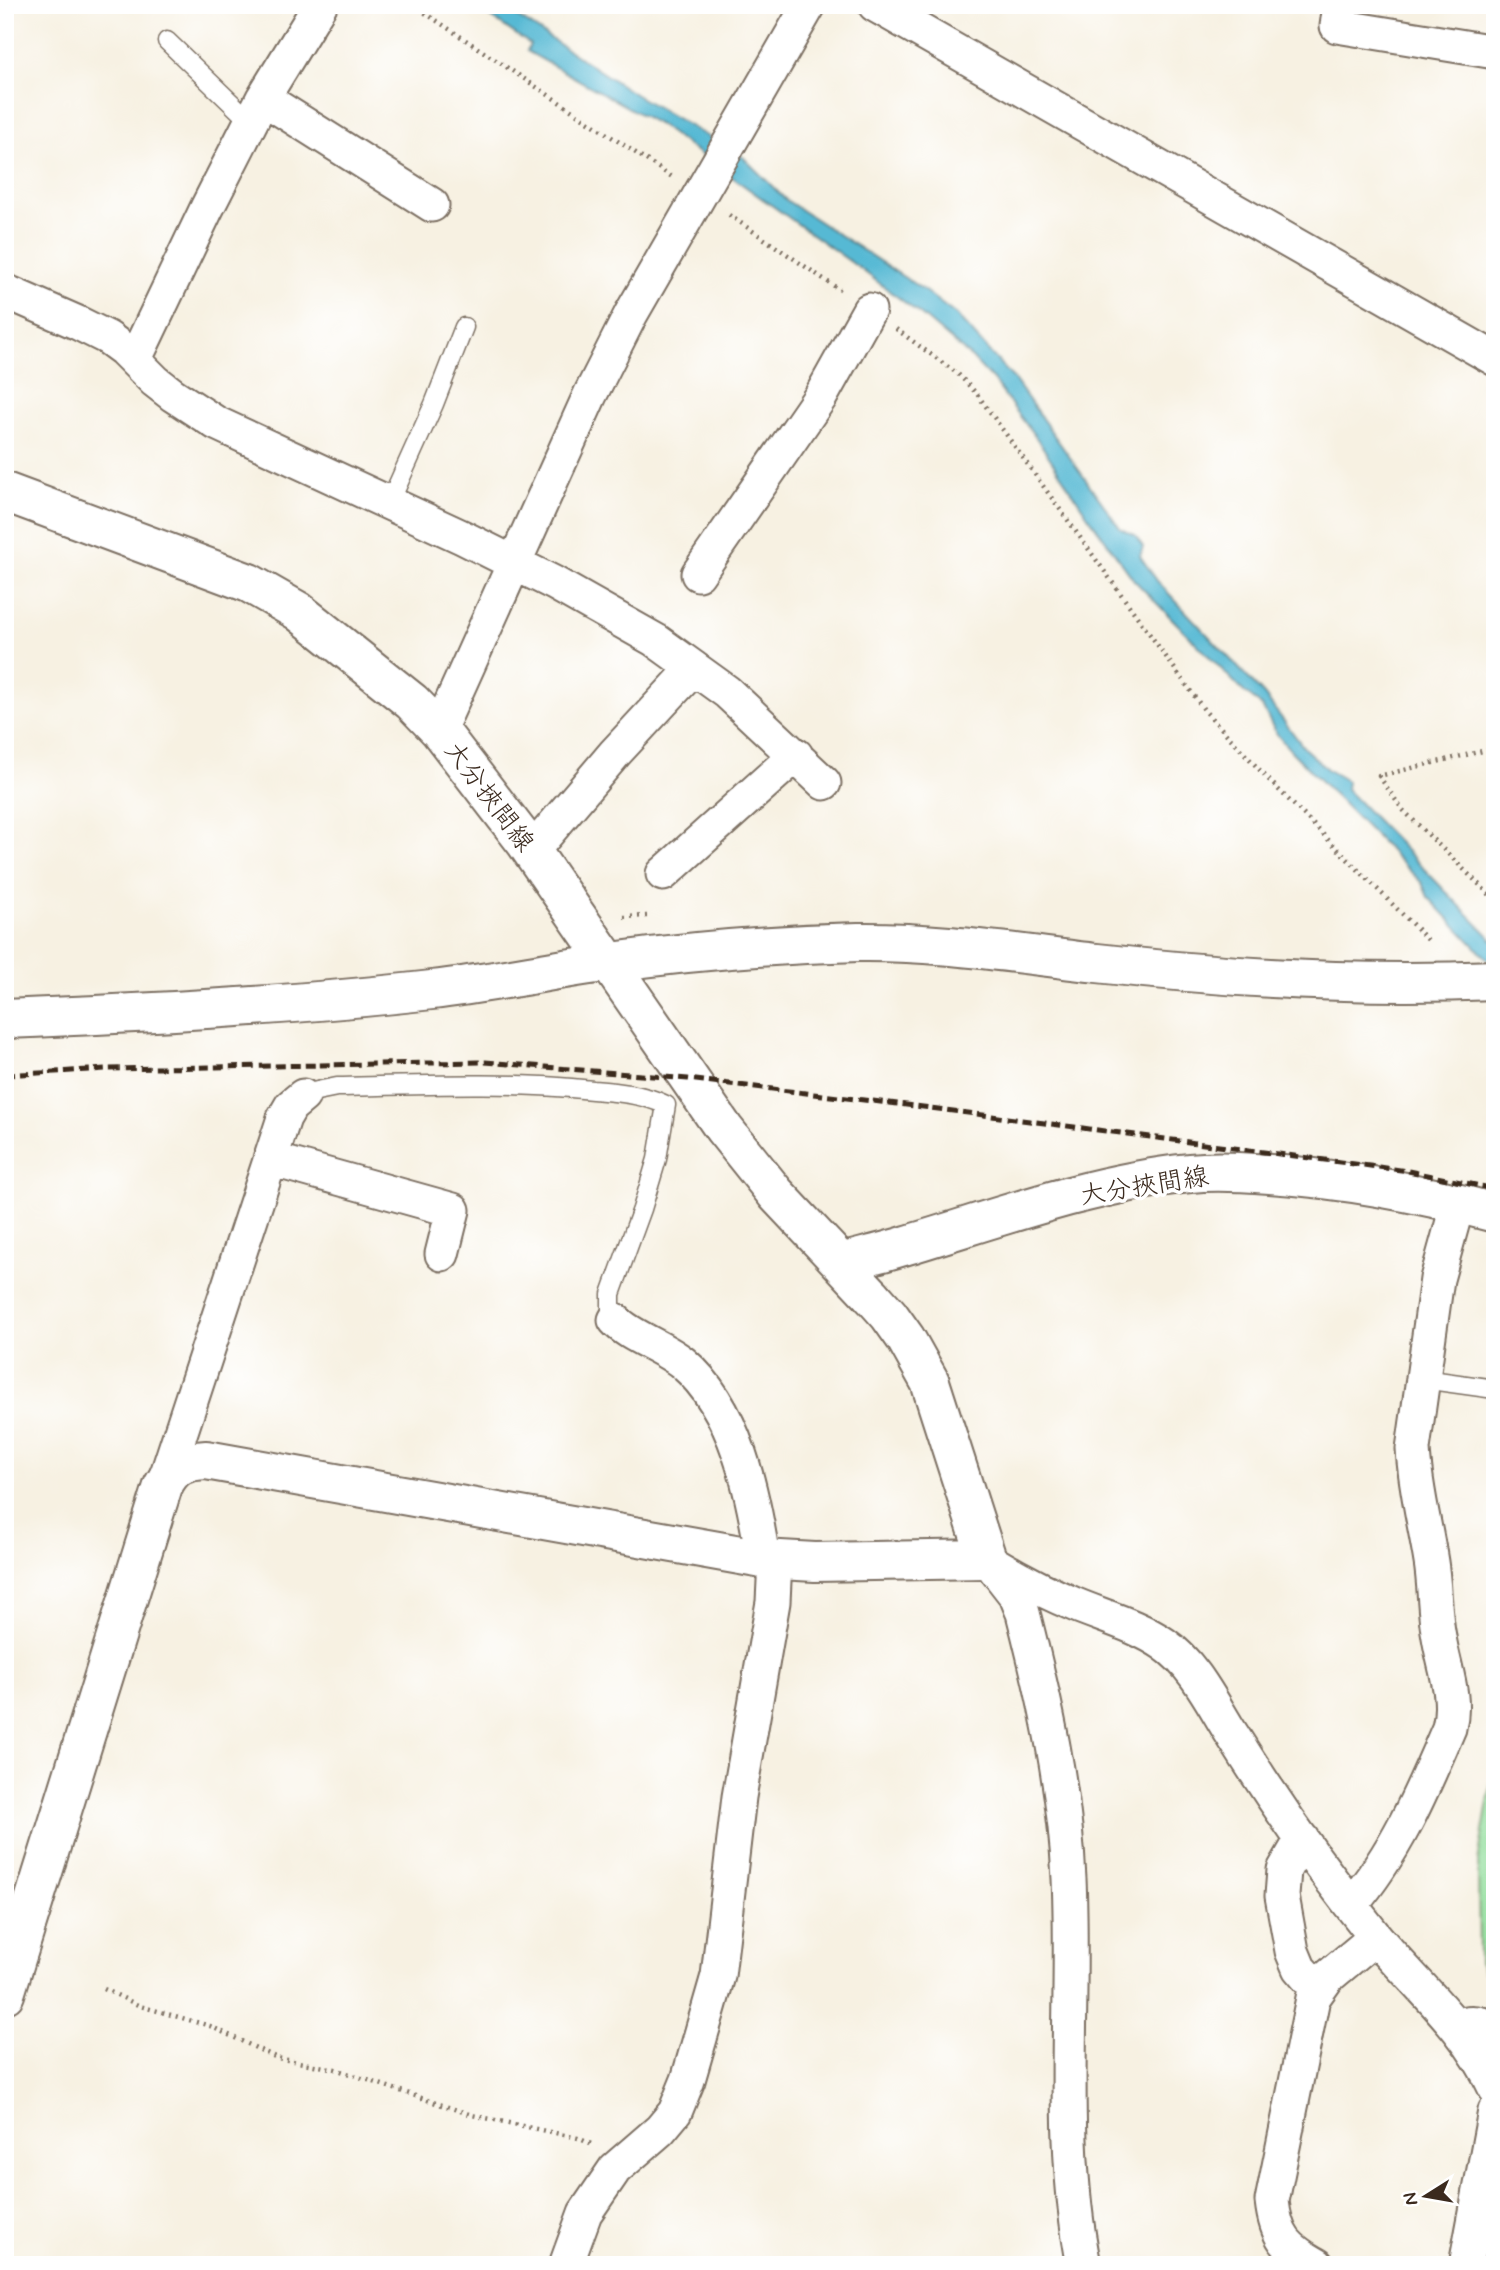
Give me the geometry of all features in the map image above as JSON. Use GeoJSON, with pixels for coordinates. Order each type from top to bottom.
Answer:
{"type":"FeatureCollection","features":[{"type":"Feature","properties":{"kind":"street"},"geometry":{"type":"LineString","coordinates":[[135,359],[257,110],[320,5]]}},
{"type":"Feature","properties":{"kind":"street"},"geometry":{"type":"LineString","coordinates":[[439,730],[590,395],[631,314],[809,5]]}},
{"type":"Feature","properties":{"kind":"street"},"geometry":{"type":"LineString","coordinates":[[875,5],[1495,359]]}},
{"type":"Feature","properties":{"kind":"street"},"geometry":{"type":"LineString","coordinates":[[1340,5],[1337,26],[1495,52]]}},
{"type":"Feature","properties":{"kind":"street"},"geometry":{"type":"LineString","coordinates":[[257,110],[432,205]]}},
{"type":"Feature","properties":{"kind":"street"},"geometry":{"type":"LineString","coordinates":[[5,291],[98,333],[135,359],[155,382],[173,396],[216,423],[514,563],[655,640],[727,692],[824,783]]}},
{"type":"Feature","properties":{"kind":"street"},"geometry":{"type":"LineString","coordinates":[[698,574],[805,422],[869,310]]}},
{"type":"Feature","properties":{"kind":"street","name":"大分挾間線"},"geometry":{"type":"LineString","coordinates":[[5,492],[221,571],[273,595],[327,632],[392,685],[439,730],[531,851],[724,1129],[776,1194],[872,1296],[906,1339],[930,1382],[987,1559]]}},
{"type":"Feature","properties":{"kind":"street"},"geometry":{"type":"LineString","coordinates":[[531,851],[615,752],[694,668]]}},
{"type":"Feature","properties":{"kind":"street"},"geometry":{"type":"LineString","coordinates":[[663,874],[796,755]]}},
{"type":"Feature","properties":{"kind":"street"},"geometry":{"type":"LineString","coordinates":[[5,1019],[202,1010],[334,1000],[437,989],[610,962],[779,944],[864,942],[991,950],[1272,978],[1382,982],[1482,981]]}},
{"type":"Feature","properties":{"kind":"street"},"geometry":{"type":"LineString","coordinates":[[5,1994],[163,1486],[270,1159],[284,1118],[291,1106],[303,1096]]}},
{"type":"Feature","properties":{"kind":"street"},"geometry":{"type":"LineString","coordinates":[[270,1159],[453,1210],[442,1254]]}},
{"type":"Feature","properties":{"kind":"street","name":"大分挾間線"},"geometry":{"type":"LineString","coordinates":[[841,1263],[1075,1195],[1130,1182],[1192,1172],[1244,1172],[1333,1180],[1410,1192],[1495,1213]]}},
{"type":"Feature","properties":{"kind":"street"},"geometry":{"type":"LineString","coordinates":[[1351,1905],[1369,1884],[1405,1825],[1439,1751],[1453,1712],[1453,1699],[1438,1637],[1431,1565],[1414,1469],[1413,1433],[1437,1279],[1458,1203]]}},
{"type":"Feature","properties":{"kind":"street"},"geometry":{"type":"LineString","coordinates":[[566,2265],[585,2213],[615,2169],[660,2130],[675,2112],[688,2080],[718,1976],[739,1797],[773,1602],[769,1560],[730,1429],[717,1404],[705,1384],[682,1363],[655,1344],[621,1327],[615,1320]]}},
{"type":"Feature","properties":{"kind":"street"},"geometry":{"type":"LineString","coordinates":[[163,1486],[169,1474],[178,1466],[190,1461],[206,1460],[769,1560],[987,1559],[1028,1584],[1164,1644],[1179,1657],[1193,1673],[1302,1839],[1376,1937],[1456,2026],[1495,2088]]}},
{"type":"Feature","properties":{"kind":"street"},"geometry":{"type":"LineString","coordinates":[[987,1559],[1016,1596],[1023,1612],[1058,1773],[1069,1877],[1073,2203],[1084,2265]]}},
{"type":"Feature","properties":{"kind":"street"},"geometry":{"type":"LineString","coordinates":[[1302,1839],[1284,1870],[1282,1896],[1292,1951],[1299,1968],[1317,1989]]}},
{"type":"Feature","properties":{"kind":"street"},"geometry":{"type":"LineString","coordinates":[[1317,2265],[1286,2245],[1279,2232],[1272,2201],[1309,2011],[1317,1989],[1376,1937]]}},
{"type":"Feature","properties":{"kind":"street"},"geometry":{"type":"LineString","coordinates":[[1456,2026],[1467,2021],[1477,2022],[1495,2030]]}},
{"type":"Feature","properties":{"kind":"street"},"geometry":{"type":"LineString","coordinates":[[1466,2265],[1495,2111]]}},
{"type":"Feature","properties":{"kind":"lane"},"geometry":{"type":"LineString","coordinates":[[167,41],[257,110]]}},
{"type":"Feature","properties":{"kind":"lane"},"geometry":{"type":"LineString","coordinates":[[389,504],[434,404],[464,327]]}},
{"type":"Feature","properties":{"kind":"lane"},"geometry":{"type":"LineString","coordinates":[[303,1096],[337,1087],[536,1085],[627,1094],[666,1105],[657,1159],[611,1294],[611,1309],[615,1320]]}},
{"type":"Feature","properties":{"kind":"lane"},"geometry":{"type":"LineString","coordinates":[[1423,1379],[1495,1389]]}},
{"type":"Feature","properties":{"kind":"path"},"geometry":{"type":"LineString","coordinates":[[413,5],[869,310],[958,374],[976,394],[1205,711],[1270,781],[1431,943]]}},
{"type":"Feature","properties":{"kind":"path"},"geometry":{"type":"LineString","coordinates":[[1495,748],[1379,776],[1402,809],[1495,900]]}},
{"type":"Feature","properties":{"kind":"path"},"geometry":{"type":"LineString","coordinates":[[104,1989],[140,2006],[210,2026],[277,2057],[335,2068],[472,2115],[578,2138],[597,2147],[621,2164]]}},
{"type":"Feature","properties":{"kind":"green space"},"geometry":{"type":"Polygon","coordinates":[[[1495,1761],[1495,1991],[1479,1963],[1478,1861],[1495,1761]]]}},
{"type":"Feature","properties":{"kind":"water"},"geometry":{"type":"Polygon","coordinates":[[[473,5],[500,5],[636,95],[743,157],[786,200],[922,289],[956,315],[1013,378],[1121,529],[1135,535],[1143,547],[1140,556],[1158,582],[1264,695],[1305,749],[1328,770],[1347,781],[1346,789],[1495,942],[1495,967],[1428,897],[1422,883],[1292,752],[1258,703],[1134,580],[1040,443],[993,380],[972,358],[862,270],[661,126],[527,51],[530,44],[473,5]]]}},
{"type":"Feature","properties":{"kind":"railway"},"geometry":{"type":"LineString","coordinates":[[5,1075],[106,1069],[485,1062],[688,1079],[923,1107],[1408,1171],[1495,1189]]}}]}
